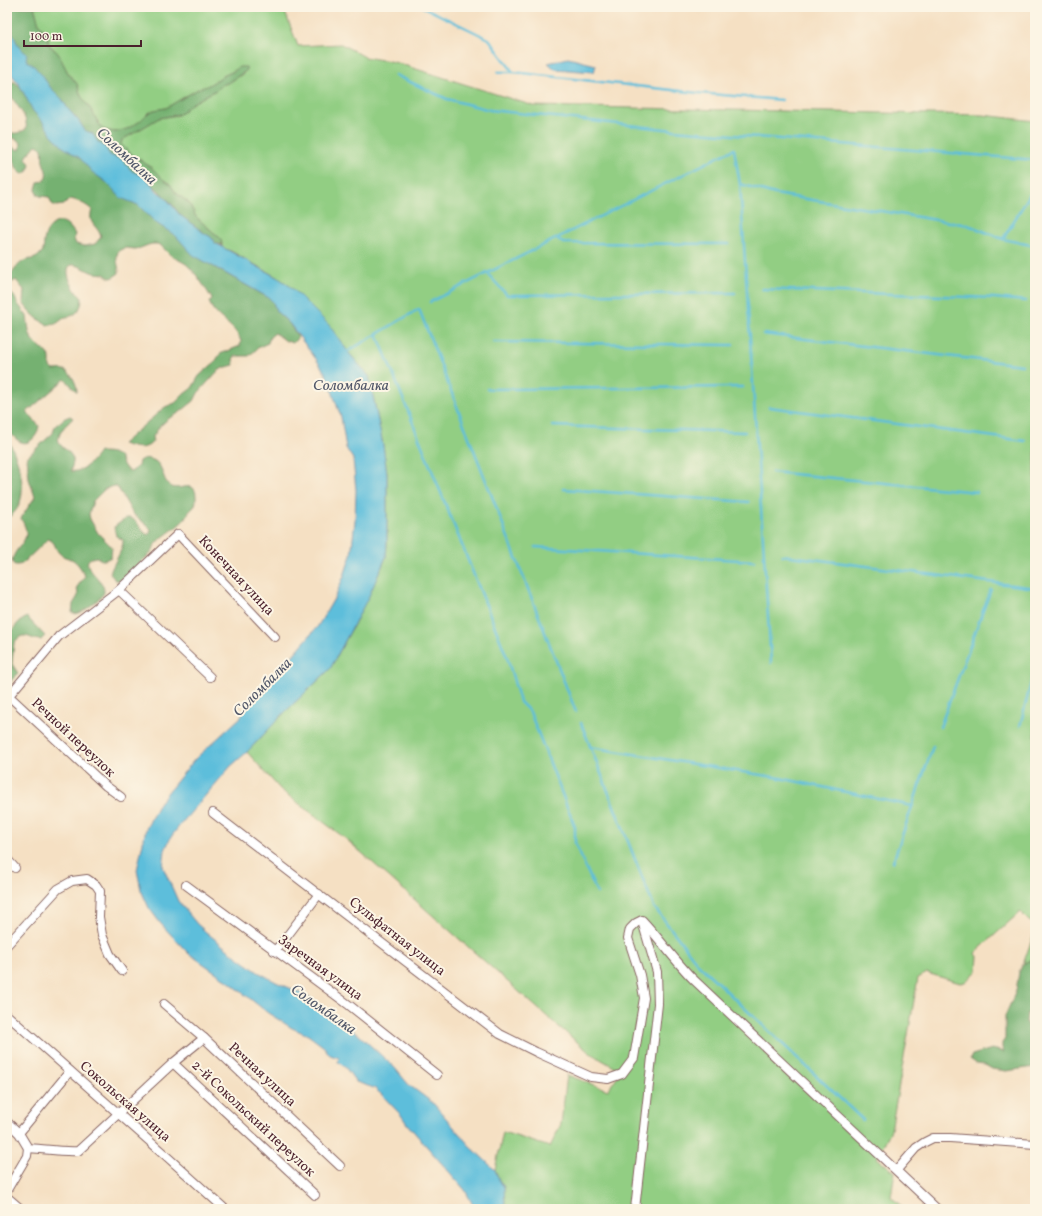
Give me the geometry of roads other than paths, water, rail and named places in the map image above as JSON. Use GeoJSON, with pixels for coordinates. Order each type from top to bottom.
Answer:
{"type":"FeatureCollection","features":[{"type":"Feature","properties":{"kind":"street","name":"Конечная улица"},"geometry":{"type":"LineString","coordinates":[[118,590],[178,534],[275,637]]}},
{"type":"Feature","properties":{"kind":"street"},"geometry":{"type":"LineString","coordinates":[[8,697],[59,636],[118,590],[210,677]]}},
{"type":"Feature","properties":{"kind":"street","name":"Речной переулок"},"geometry":{"type":"LineString","coordinates":[[8,697],[106,786],[122,797]]}},
{"type":"Feature","properties":{"kind":"street","name":"Сульфатная улица"},"geometry":{"type":"LineString","coordinates":[[213,813],[500,1034],[591,1077],[608,1079],[622,1074],[634,1058],[644,998],[640,975],[628,938],[630,929],[642,920]]}},
{"type":"Feature","properties":{"kind":"street"},"geometry":{"type":"LineString","coordinates":[[7,859],[15,868]]}},
{"type":"Feature","properties":{"kind":"street"},"geometry":{"type":"LineString","coordinates":[[7,945],[58,889],[72,881],[87,879],[96,885],[100,891],[99,917],[102,935],[110,954],[122,971]]}},
{"type":"Feature","properties":{"kind":"street","name":"Заречная улица"},"geometry":{"type":"LineString","coordinates":[[186,885],[349,1005],[437,1075]]}},
{"type":"Feature","properties":{"kind":"street"},"geometry":{"type":"LineString","coordinates":[[274,951],[319,894]]}},
{"type":"Feature","properties":{"kind":"street"},"geometry":{"type":"LineString","coordinates":[[642,920],[693,980],[937,1209]]}},
{"type":"Feature","properties":{"kind":"street"},"geometry":{"type":"LineString","coordinates":[[635,1209],[658,1004],[656,972],[642,920]]}},
{"type":"Feature","properties":{"kind":"street","name":"Речная улица"},"geometry":{"type":"LineString","coordinates":[[164,1004],[204,1038],[340,1166]]}},
{"type":"Feature","properties":{"kind":"street","name":"Сокольская улица"},"geometry":{"type":"LineString","coordinates":[[7,1015],[225,1209]]}},
{"type":"Feature","properties":{"kind":"street"},"geometry":{"type":"LineString","coordinates":[[28,1148],[69,1152],[78,1151],[173,1063],[204,1038]]}},
{"type":"Feature","properties":{"kind":"street","name":"2-й Сокольский переулок"},"geometry":{"type":"LineString","coordinates":[[173,1063],[315,1195]]}},
{"type":"Feature","properties":{"kind":"street"},"geometry":{"type":"LineString","coordinates":[[19,1133],[70,1071]]}},
{"type":"Feature","properties":{"kind":"street"},"geometry":{"type":"LineString","coordinates":[[7,1122],[19,1133],[28,1148],[27,1156],[7,1190]]}},
{"type":"Feature","properties":{"kind":"street"},"geometry":{"type":"LineString","coordinates":[[896,1170],[916,1148],[933,1138],[1035,1144]]}},
{"type":"Feature","properties":{"kind":"street"},"geometry":{"type":"LineString","coordinates":[[7,1197],[21,1209]]}},
{"type":"Feature","properties":{"kind":"water","name":"Соломбалка"},"geometry":{"type":"Polygon","coordinates":[[[7,14],[12,32],[20,48],[27,54],[26,59],[28,62],[33,65],[42,75],[84,129],[92,133],[110,155],[122,160],[132,171],[146,178],[180,215],[211,237],[215,243],[280,279],[291,287],[329,325],[349,353],[369,376],[387,473],[386,557],[369,596],[330,669],[231,766],[180,825],[171,837],[165,850],[163,867],[178,901],[197,924],[206,932],[258,972],[276,982],[308,996],[358,1034],[394,1067],[409,1085],[433,1103],[469,1145],[495,1170],[504,1187],[505,1204],[507,1209],[475,1209],[465,1190],[407,1124],[401,1115],[381,1094],[374,1088],[356,1082],[345,1067],[338,1062],[339,1058],[330,1055],[324,1047],[308,1035],[292,1028],[268,1013],[228,981],[188,953],[161,924],[149,908],[141,890],[137,870],[146,829],[159,803],[195,759],[241,717],[257,692],[281,669],[318,626],[335,597],[351,555],[355,521],[356,490],[353,459],[346,448],[341,417],[326,374],[289,323],[276,311],[273,302],[269,298],[193,255],[176,236],[156,223],[138,205],[121,198],[106,182],[92,172],[80,158],[63,147],[33,111],[19,84],[7,69],[7,14]]]}},
{"type":"Feature","properties":{"kind":"water"},"geometry":{"type":"Polygon","coordinates":[[[568,58],[596,65],[594,72],[555,69],[548,63],[568,58]]]}},
{"type":"Feature","properties":{"kind":"waterway"},"geometry":{"type":"LineString","coordinates":[[423,7],[489,39],[513,72]]}},
{"type":"Feature","properties":{"kind":"waterway"},"geometry":{"type":"LineString","coordinates":[[498,72],[513,72],[698,93],[782,100]]}},
{"type":"Feature","properties":{"kind":"waterway"},"geometry":{"type":"LineString","coordinates":[[395,75],[447,99],[490,110],[674,130],[1035,160]]}},
{"type":"Feature","properties":{"kind":"waterway"},"geometry":{"type":"LineString","coordinates":[[430,302],[734,149],[740,184],[771,663]]}},
{"type":"Feature","properties":{"kind":"waterway"},"geometry":{"type":"LineString","coordinates":[[740,184],[775,194],[968,225],[1003,239],[1035,246]]}},
{"type":"Feature","properties":{"kind":"waterway"},"geometry":{"type":"LineString","coordinates":[[1003,239],[1035,186]]}},
{"type":"Feature","properties":{"kind":"waterway"},"geometry":{"type":"LineString","coordinates":[[557,238],[563,243],[729,244]]}},
{"type":"Feature","properties":{"kind":"waterway"},"geometry":{"type":"LineString","coordinates":[[487,273],[507,295],[735,293]]}},
{"type":"Feature","properties":{"kind":"waterway"},"geometry":{"type":"LineString","coordinates":[[762,289],[994,298],[1026,301]]}},
{"type":"Feature","properties":{"kind":"waterway"},"geometry":{"type":"LineString","coordinates":[[345,353],[419,309],[576,712]]}},
{"type":"Feature","properties":{"kind":"waterway"},"geometry":{"type":"LineString","coordinates":[[377,334],[507,657],[520,702],[530,712],[575,827],[575,843],[597,893]]}},
{"type":"Feature","properties":{"kind":"waterway"},"geometry":{"type":"LineString","coordinates":[[763,334],[1022,365]]}},
{"type":"Feature","properties":{"kind":"waterway"},"geometry":{"type":"LineString","coordinates":[[493,342],[733,345]]}},
{"type":"Feature","properties":{"kind":"waterway"},"geometry":{"type":"LineString","coordinates":[[487,389],[743,387]]}},
{"type":"Feature","properties":{"kind":"waterway"},"geometry":{"type":"LineString","coordinates":[[769,407],[1025,441]]}},
{"type":"Feature","properties":{"kind":"waterway"},"geometry":{"type":"LineString","coordinates":[[552,426],[745,432]]}},
{"type":"Feature","properties":{"kind":"waterway"},"geometry":{"type":"LineString","coordinates":[[772,472],[977,492]]}},
{"type":"Feature","properties":{"kind":"waterway"},"geometry":{"type":"LineString","coordinates":[[563,489],[749,502]]}},
{"type":"Feature","properties":{"kind":"waterway"},"geometry":{"type":"LineString","coordinates":[[535,547],[754,561]]}},
{"type":"Feature","properties":{"kind":"waterway"},"geometry":{"type":"LineString","coordinates":[[782,555],[1035,588]]}},
{"type":"Feature","properties":{"kind":"waterway"},"geometry":{"type":"LineString","coordinates":[[940,727],[991,589]]}},
{"type":"Feature","properties":{"kind":"waterway"},"geometry":{"type":"LineString","coordinates":[[1020,726],[1035,667]]}},
{"type":"Feature","properties":{"kind":"waterway"},"geometry":{"type":"LineString","coordinates":[[581,723],[654,907],[699,965],[863,1120]]}},
{"type":"Feature","properties":{"kind":"waterway"},"geometry":{"type":"LineString","coordinates":[[893,862],[933,746]]}},
{"type":"Feature","properties":{"kind":"waterway"},"geometry":{"type":"LineString","coordinates":[[590,747],[780,778],[912,806]]}}]}
